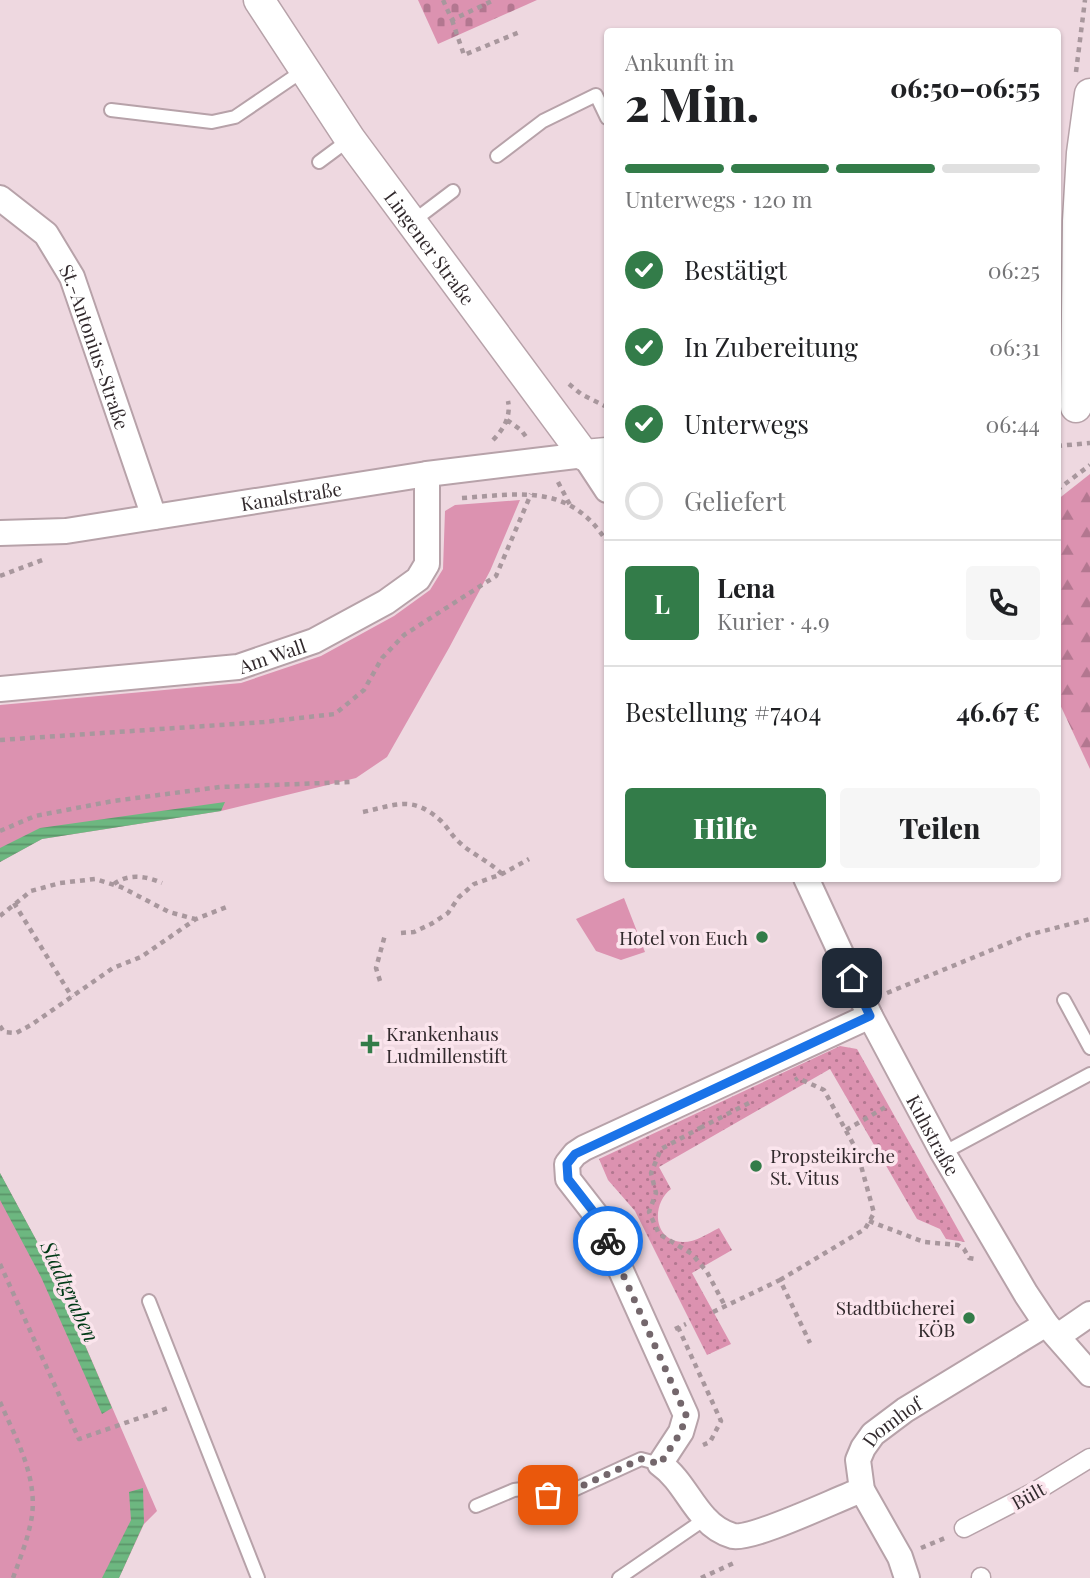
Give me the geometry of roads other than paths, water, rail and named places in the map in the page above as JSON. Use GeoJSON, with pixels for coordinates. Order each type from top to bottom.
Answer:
{"type":"FeatureCollection","features":[{"type":"Feature","properties":{"kind":"street","name":"Lingener Straße"},"geometry":{"type":"LineString","coordinates":[[259,0],[349,139],[412,223],[596,454],[604,480]]}},
{"type":"Feature","properties":{"kind":"street"},"geometry":{"type":"LineString","coordinates":[[1075,394],[1067,262],[1090,94]]}},
{"type":"Feature","properties":{"kind":"street","name":"St.-Antonius-Straße"},"geometry":{"type":"LineString","coordinates":[[0,198],[46,234],[72,277],[154,517]]}},
{"type":"Feature","properties":{"kind":"street"},"geometry":{"type":"LineString","coordinates":[[1067,262],[1090,293]]}},
{"type":"Feature","properties":{"kind":"street","name":"Kanalstraße"},"geometry":{"type":"LineString","coordinates":[[0,533],[66,531],[427,474],[596,454]]}},
{"type":"Feature","properties":{"kind":"street","name":"Am Wall"},"geometry":{"type":"LineString","coordinates":[[0,688],[238,667],[314,641],[386,602],[418,579],[427,564],[427,474]]}},
{"type":"Feature","properties":{"kind":"street","name":"Kuhstraße"},"geometry":{"type":"LineString","coordinates":[[808,882],[867,1010],[943,1153],[1026,1294],[1052,1330],[1090,1374]]}},
{"type":"Feature","properties":{"kind":"street"},"geometry":{"type":"LineString","coordinates":[[862,1490],[760,1531],[735,1536],[716,1528],[705,1518],[670,1472],[660,1464],[681,1432],[686,1415],[596,1215],[568,1179],[567,1164],[584,1148],[867,1010]]}},
{"type":"Feature","properties":{"kind":"street","name":"Domhof"},"geometry":{"type":"LineString","coordinates":[[904,1568],[862,1490],[859,1460],[863,1448],[873,1434],[905,1410],[1052,1330],[1090,1314]]}},
{"type":"Feature","properties":{"kind":"street","name":"Bült"},"geometry":{"type":"LineString","coordinates":[[959,1531],[1036,1491],[1090,1458]]}},
{"type":"Feature","properties":{"kind":"lane"},"geometry":{"type":"LineString","coordinates":[[111,110],[212,122],[235,117],[305,70]]}},
{"type":"Feature","properties":{"kind":"lane"},"geometry":{"type":"LineString","coordinates":[[497,156],[543,121],[596,95],[604,112]]}},
{"type":"Feature","properties":{"kind":"lane"},"geometry":{"type":"LineString","coordinates":[[319,162],[349,139]]}},
{"type":"Feature","properties":{"kind":"lane"},"geometry":{"type":"LineString","coordinates":[[412,223],[453,191]]}},
{"type":"Feature","properties":{"kind":"lane"},"geometry":{"type":"LineString","coordinates":[[1064,1000],[1090,1048]]}},
{"type":"Feature","properties":{"kind":"lane"},"geometry":{"type":"LineString","coordinates":[[943,1153],[1090,1074]]}},
{"type":"Feature","properties":{"kind":"lane"},"geometry":{"type":"LineString","coordinates":[[149,1301],[258,1578]]}},
{"type":"Feature","properties":{"kind":"lane"},"geometry":{"type":"LineString","coordinates":[[476,1506],[514,1490],[530,1488],[548,1495],[569,1492],[641,1459],[660,1464]]}},
{"type":"Feature","properties":{"kind":"lane"},"geometry":{"type":"LineString","coordinates":[[619,1578],[705,1518]]}},
{"type":"Feature","properties":{"kind":"place","name":"Hotel von Euch"},"geometry":{"type":"Point","coordinates":[762,937]}},
{"type":"Feature","properties":{"kind":"place","name":"Krankenhaus Ludmillenstift"},"geometry":{"type":"Point","coordinates":[370,1044]}},
{"type":"Feature","properties":{"kind":"place","name":"Propsteikirche St. Vitus"},"geometry":{"type":"Point","coordinates":[756,1166]}},
{"type":"Feature","properties":{"kind":"place","name":"Stadtbücherei KÖB"},"geometry":{"type":"Point","coordinates":[969,1318]}},
{"type":"Feature","properties":{"kind":"water label","name":"Stadtgraben"},"geometry":{"type":"Point","coordinates":[71,1291]}}]}
